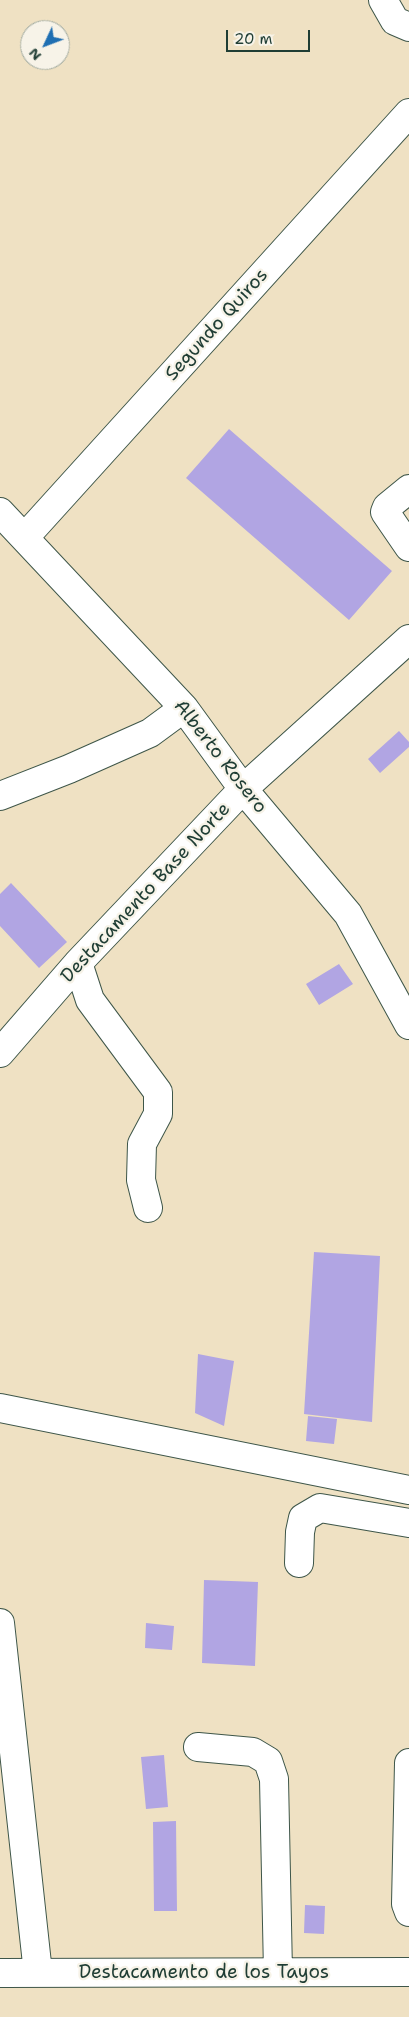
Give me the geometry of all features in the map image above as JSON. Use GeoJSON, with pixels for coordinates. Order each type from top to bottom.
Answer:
{"type":"FeatureCollection","features":[{"type":"Feature","properties":{"kind":"street"},"geometry":{"type":"LineString","coordinates":[[383,0],[395,21],[409,27]]}},
{"type":"Feature","properties":{"kind":"street","name":"Segundo Quiros"},"geometry":{"type":"LineString","coordinates":[[25,538],[409,113]]}},
{"type":"Feature","properties":{"kind":"street"},"geometry":{"type":"LineString","coordinates":[[409,489],[387,507],[385,512],[409,547]]}},
{"type":"Feature","properties":{"kind":"street","name":"Alberto Rosero"},"geometry":{"type":"LineString","coordinates":[[0,512],[184,708],[244,789],[348,914],[409,1025]]}},
{"type":"Feature","properties":{"kind":"street","name":"Destacamento Base Norte"},"geometry":{"type":"LineString","coordinates":[[0,1053],[78,963],[244,789],[409,639]]}},
{"type":"Feature","properties":{"kind":"street"},"geometry":{"type":"LineString","coordinates":[[0,796],[69,769],[150,733],[184,708]]}},
{"type":"Feature","properties":{"kind":"street"},"geometry":{"type":"LineString","coordinates":[[78,963],[90,1000],[158,1092],[158,1114],[142,1144],[141,1180],[148,1208]]}},
{"type":"Feature","properties":{"kind":"street"},"geometry":{"type":"LineString","coordinates":[[0,1408],[409,1490]]}},
{"type":"Feature","properties":{"kind":"street"},"geometry":{"type":"LineString","coordinates":[[299,1563],[300,1532],[303,1518],[320,1508],[409,1523]]}},
{"type":"Feature","properties":{"kind":"street"},"geometry":{"type":"LineString","coordinates":[[0,1622],[38,1974]]}},
{"type":"Feature","properties":{"kind":"street"},"geometry":{"type":"LineString","coordinates":[[198,1747],[253,1752],[268,1761],[274,1779],[278,1972]]}},
{"type":"Feature","properties":{"kind":"street"},"geometry":{"type":"LineString","coordinates":[[409,1763],[406,1904],[409,1912]]}},
{"type":"Feature","properties":{"kind":"street","name":"Destacamento de los Tayos"},"geometry":{"type":"LineString","coordinates":[[0,1973],[409,1972]]}},
{"type":"Feature","properties":{"kind":"building"},"geometry":{"type":"Polygon","coordinates":[[[229,429],[392,571],[349,620],[186,478],[229,429]]]}},
{"type":"Feature","properties":{"kind":"building"},"geometry":{"type":"Polygon","coordinates":[[[399,731],[409,742],[409,747],[380,773],[368,759],[399,731]]]}},
{"type":"Feature","properties":{"kind":"building"},"geometry":{"type":"Polygon","coordinates":[[[11,883],[67,942],[39,968],[0,926],[0,894],[11,883]]]}},
{"type":"Feature","properties":{"kind":"building"},"geometry":{"type":"Polygon","coordinates":[[[339,964],[353,984],[319,1005],[306,984],[339,964]]]}},
{"type":"Feature","properties":{"kind":"building"},"geometry":{"type":"Polygon","coordinates":[[[314,1252],[380,1256],[372,1422],[304,1414],[314,1252]]]}},
{"type":"Feature","properties":{"kind":"building"},"geometry":{"type":"Polygon","coordinates":[[[198,1354],[234,1361],[224,1426],[195,1413],[198,1354]]]}},
{"type":"Feature","properties":{"kind":"building"},"geometry":{"type":"Polygon","coordinates":[[[308,1416],[337,1419],[334,1444],[306,1441],[308,1416]]]}},
{"type":"Feature","properties":{"kind":"building"},"geometry":{"type":"Polygon","coordinates":[[[204,1580],[258,1582],[255,1666],[202,1663],[204,1580]]]}},
{"type":"Feature","properties":{"kind":"building"},"geometry":{"type":"Polygon","coordinates":[[[146,1623],[174,1626],[172,1650],[145,1648],[146,1623]]]}},
{"type":"Feature","properties":{"kind":"building"},"geometry":{"type":"Polygon","coordinates":[[[164,1755],[168,1807],[146,1809],[141,1757],[164,1755]]]}},
{"type":"Feature","properties":{"kind":"building"},"geometry":{"type":"Polygon","coordinates":[[[176,1821],[177,1911],[154,1911],[153,1822],[176,1821]]]}},
{"type":"Feature","properties":{"kind":"building"},"geometry":{"type":"Polygon","coordinates":[[[305,1905],[325,1906],[324,1934],[304,1933],[305,1905]]]}}]}
